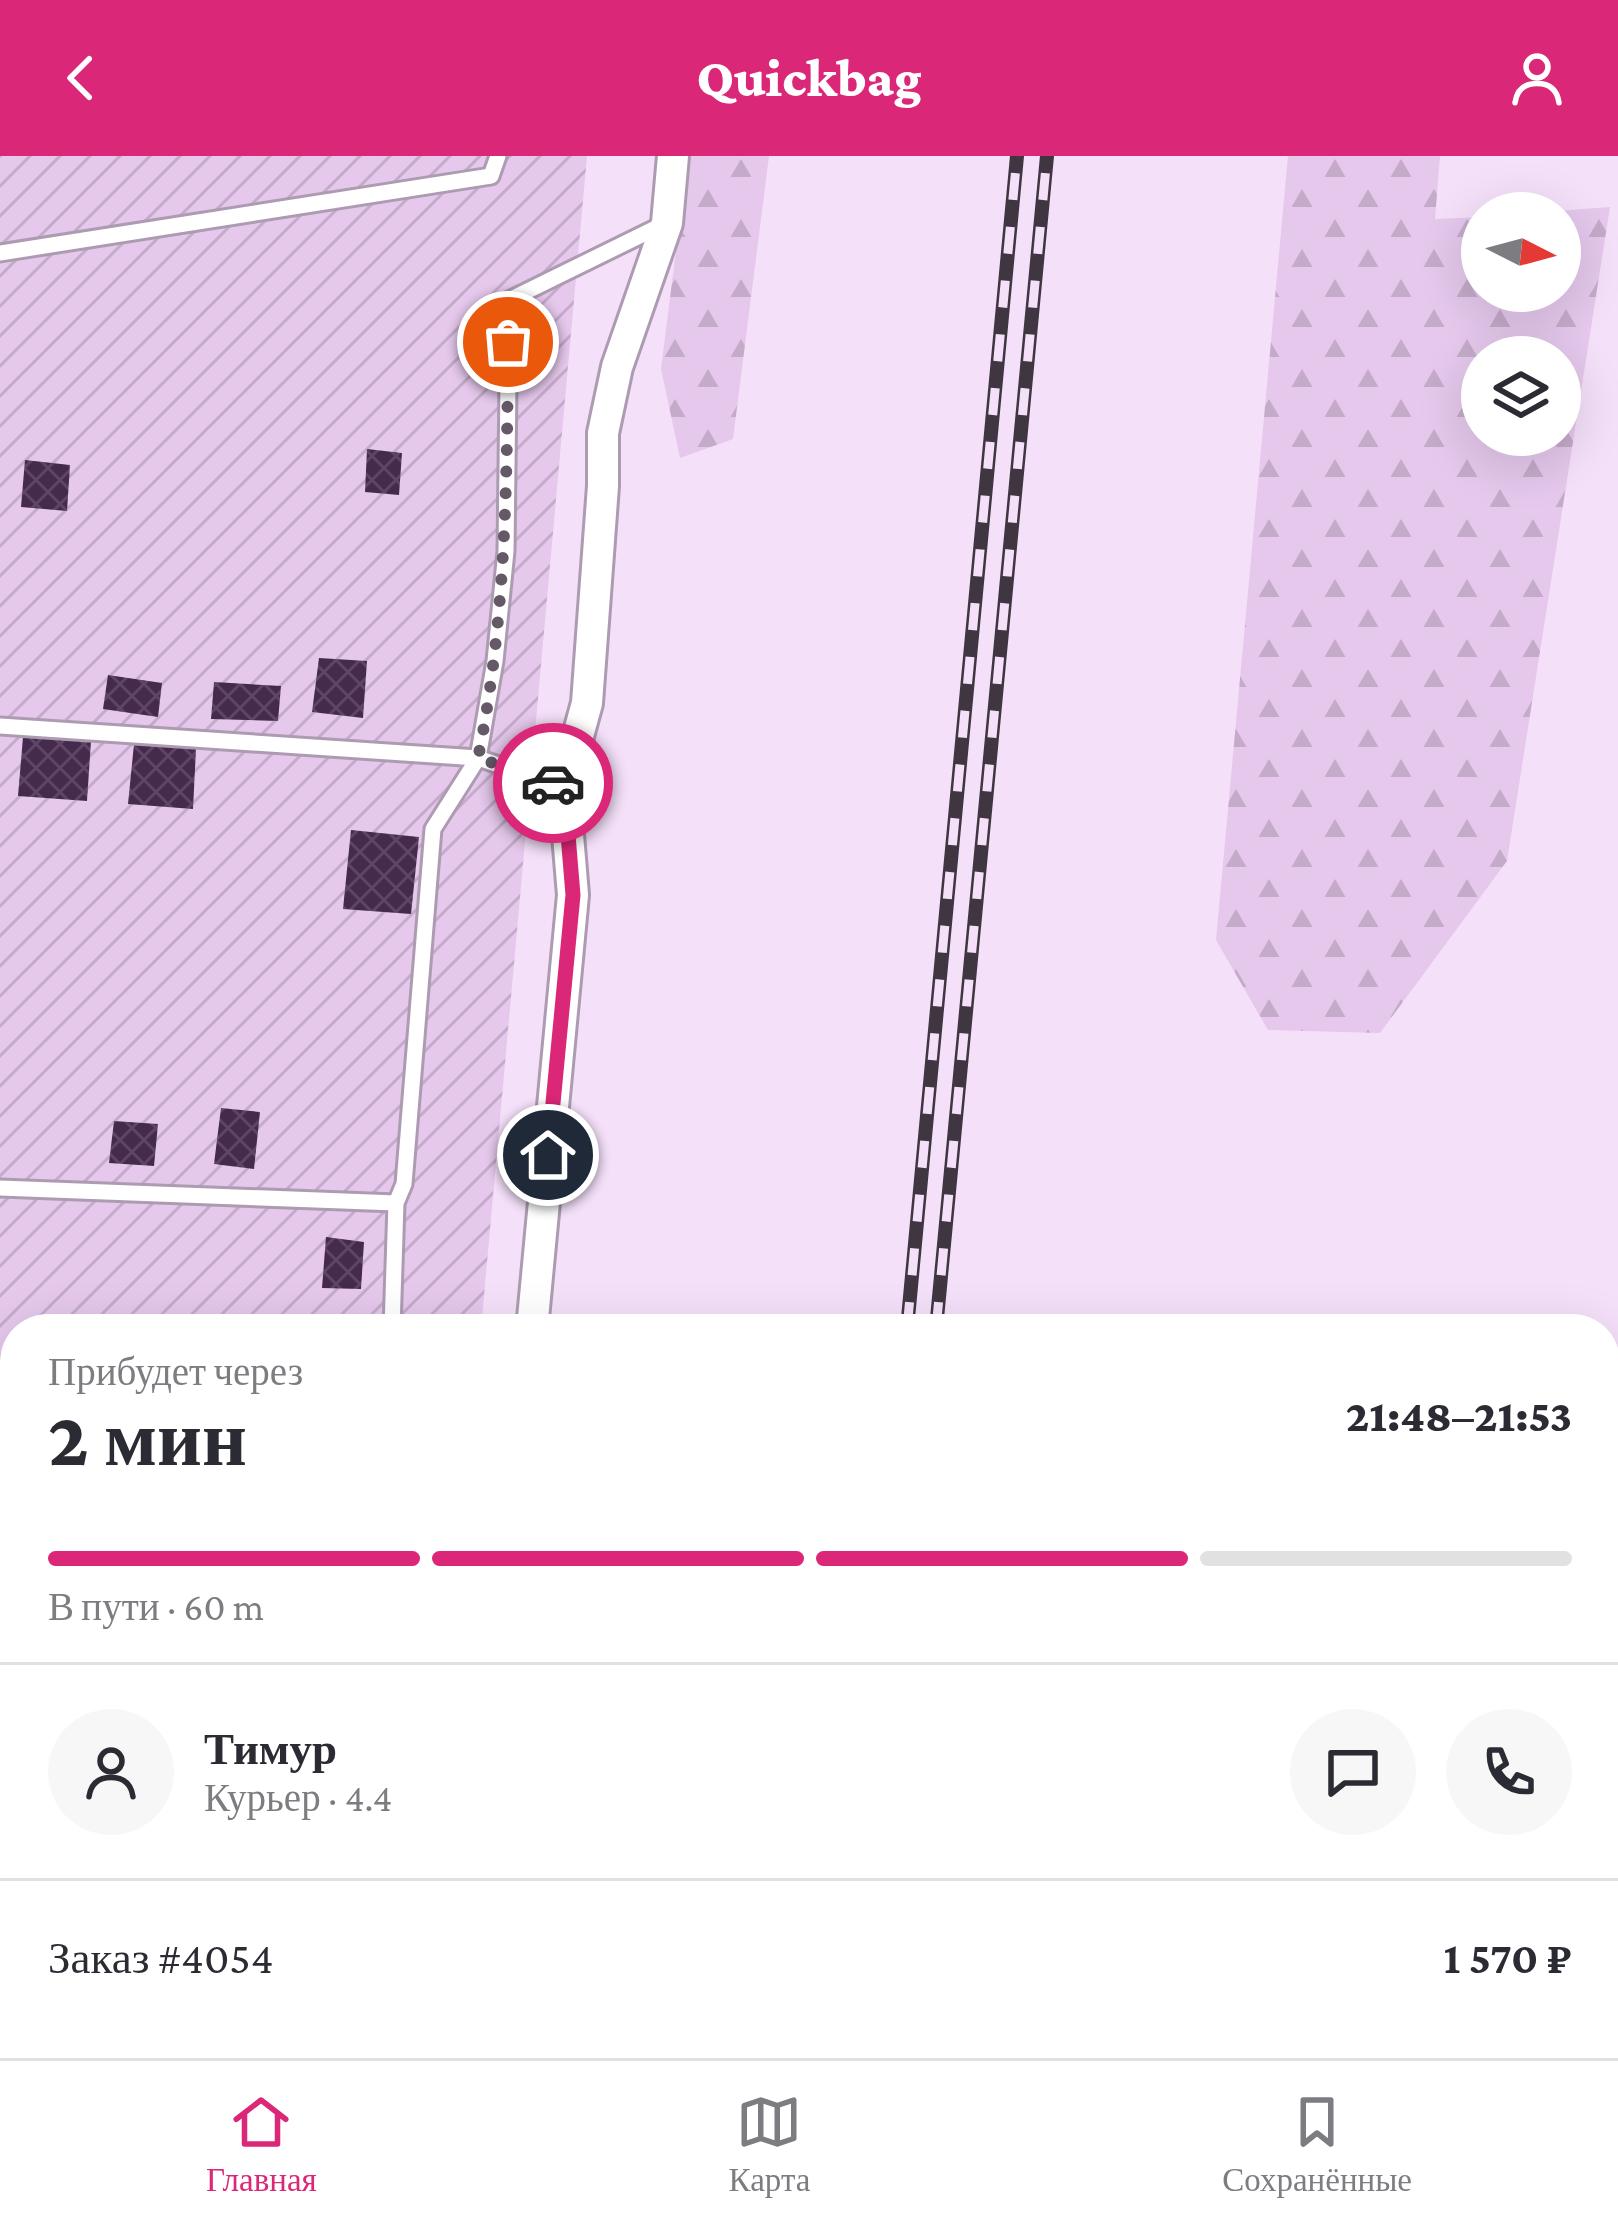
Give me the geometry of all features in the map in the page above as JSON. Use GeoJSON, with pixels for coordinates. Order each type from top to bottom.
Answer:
{"type":"FeatureCollection","features":[{"type":"Feature","properties":{"kind":"street"},"geometry":{"type":"LineString","coordinates":[[533,1314],[573,895],[564,787],[587,703],[604,486],[603,433],[617,368],[667,223],[674,156]]}},
{"type":"Feature","properties":{"kind":"lane"},"geometry":{"type":"LineString","coordinates":[[0,253],[491,176],[498,156]]}},
{"type":"Feature","properties":{"kind":"lane"},"geometry":{"type":"LineString","coordinates":[[392,1314],[396,1203],[404,1184],[434,829],[478,758],[495,661],[506,550],[509,300],[667,223]]}},
{"type":"Feature","properties":{"kind":"lane"},"geometry":{"type":"LineString","coordinates":[[0,726],[478,758],[564,787]]}},
{"type":"Feature","properties":{"kind":"lane"},"geometry":{"type":"LineString","coordinates":[[0,1188],[396,1203]]}},
{"type":"Feature","properties":{"kind":"green space"},"geometry":{"type":"Polygon","coordinates":[[[0,156],[587,156],[482,1314],[0,1314],[0,156]]]}},
{"type":"Feature","properties":{"kind":"green space"},"geometry":{"type":"Polygon","coordinates":[[[688,156],[769,156],[733,439],[680,458],[661,369],[688,156]]]}},
{"type":"Feature","properties":{"kind":"green space"},"geometry":{"type":"Polygon","coordinates":[[[1288,156],[1440,156],[1435,219],[1461,218],[1461,312],[1581,312],[1581,209],[1610,207],[1581,391],[1581,336],[1461,336],[1461,456],[1571,456],[1507,861],[1380,1033],[1268,1030],[1216,940],[1288,156]]]}},
{"type":"Feature","properties":{"kind":"building"},"geometry":{"type":"Polygon","coordinates":[[[367,449],[402,453],[399,495],[365,492],[367,449]]]}},
{"type":"Feature","properties":{"kind":"building"},"geometry":{"type":"Polygon","coordinates":[[[25,460],[70,465],[67,511],[21,507],[25,460]]]}},
{"type":"Feature","properties":{"kind":"building"},"geometry":{"type":"Polygon","coordinates":[[[319,658],[367,661],[363,718],[312,712],[319,658]]]}},
{"type":"Feature","properties":{"kind":"building"},"geometry":{"type":"Polygon","coordinates":[[[108,675],[162,683],[158,717],[103,709],[108,675]]]}},
{"type":"Feature","properties":{"kind":"building"},"geometry":{"type":"Polygon","coordinates":[[[214,682],[281,686],[278,721],[211,719],[214,682]]]}},
{"type":"Feature","properties":{"kind":"building"},"geometry":{"type":"Polygon","coordinates":[[[23,737],[91,741],[87,801],[18,796],[23,737]]]}},
{"type":"Feature","properties":{"kind":"building"},"geometry":{"type":"Polygon","coordinates":[[[134,744],[196,749],[193,809],[128,804],[134,744]]]}},
{"type":"Feature","properties":{"kind":"building"},"geometry":{"type":"Polygon","coordinates":[[[351,830],[419,837],[411,914],[343,909],[351,830]]]}},
{"type":"Feature","properties":{"kind":"building"},"geometry":{"type":"Polygon","coordinates":[[[221,1108],[260,1112],[254,1169],[214,1164],[221,1108]]]}},
{"type":"Feature","properties":{"kind":"building"},"geometry":{"type":"Polygon","coordinates":[[[114,1121],[158,1124],[154,1166],[109,1163],[114,1121]]]}},
{"type":"Feature","properties":{"kind":"building"},"geometry":{"type":"Polygon","coordinates":[[[326,1237],[364,1242],[361,1289],[322,1288],[326,1237]]]}},
{"type":"Feature","properties":{"kind":"railway"},"geometry":{"type":"LineString","coordinates":[[908,1314],[1017,156]]}},
{"type":"Feature","properties":{"kind":"railway"},"geometry":{"type":"LineString","coordinates":[[937,1314],[1047,156]]}},
{"type":"Feature","properties":{"kind":"way so far"},"geometry":{"type":"LineString","coordinates":[[508,342],[506,550],[495,661],[478,758],[553,783]]}},
{"type":"Feature","properties":{"kind":"route"},"geometry":{"type":"LineString","coordinates":[[548,1155],[573,895],[564,787],[553,783]]}}]}
